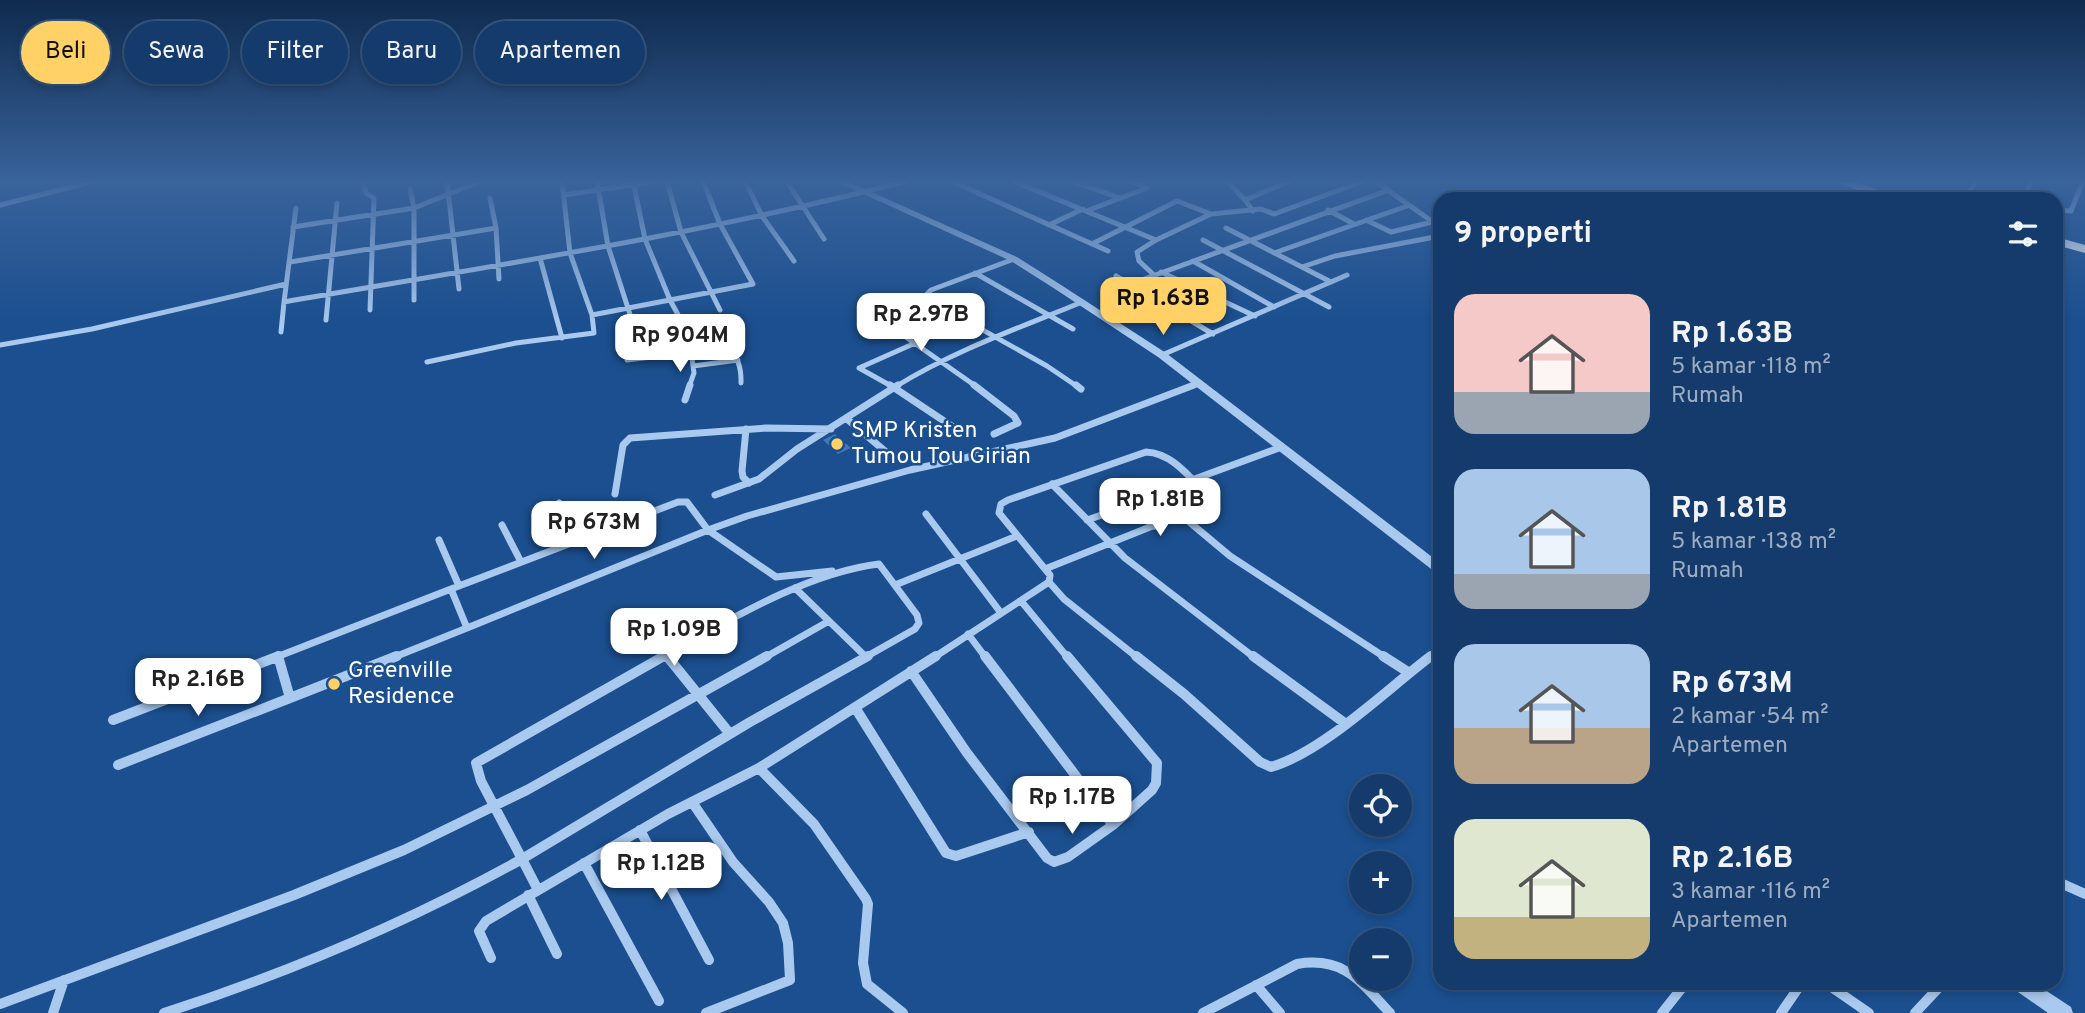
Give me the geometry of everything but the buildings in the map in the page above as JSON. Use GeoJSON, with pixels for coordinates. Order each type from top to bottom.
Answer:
{"type":"FeatureCollection","features":[{"type":"Feature","properties":{"kind":"highway"},"geometry":{"type":"LineString","coordinates":[[2063,243],[2085,249]]}},
{"type":"Feature","properties":{"kind":"street"},"geometry":{"type":"LineString","coordinates":[[281,332],[293,228]]}},
{"type":"Feature","properties":{"kind":"street"},"geometry":{"type":"LineString","coordinates":[[326,320],[326,295],[335,228]]}},
{"type":"Feature","properties":{"kind":"street"},"geometry":{"type":"LineString","coordinates":[[370,310],[374,228]]}},
{"type":"Feature","properties":{"kind":"street"},"geometry":{"type":"LineString","coordinates":[[413,228],[414,300]]}},
{"type":"Feature","properties":{"kind":"street"},"geometry":{"type":"LineString","coordinates":[[453,228],[459,289]]}},
{"type":"Feature","properties":{"kind":"street"},"geometry":{"type":"LineString","coordinates":[[290,261],[494,228]]}},
{"type":"Feature","properties":{"kind":"street"},"geometry":{"type":"LineString","coordinates":[[496,228],[499,279]]}},
{"type":"Feature","properties":{"kind":"street"},"geometry":{"type":"LineString","coordinates":[[427,362],[516,342],[594,333],[592,315],[570,253],[567,228]]}},
{"type":"Feature","properties":{"kind":"street"},"geometry":{"type":"LineString","coordinates":[[605,228],[608,246],[634,327]]}},
{"type":"Feature","properties":{"kind":"street"},"geometry":{"type":"LineString","coordinates":[[627,360],[691,351],[695,346],[670,300],[643,228]]}},
{"type":"Feature","properties":{"kind":"street"},"geometry":{"type":"LineString","coordinates":[[680,228],[720,310]]}},
{"type":"Feature","properties":{"kind":"street"},"geometry":{"type":"LineString","coordinates":[[284,302],[699,228]]}},
{"type":"Feature","properties":{"kind":"street"},"geometry":{"type":"LineString","coordinates":[[592,315],[753,284],[722,228]]}},
{"type":"Feature","properties":{"kind":"street"},"geometry":{"type":"LineString","coordinates":[[771,228],[794,261]]}},
{"type":"Feature","properties":{"kind":"street"},"geometry":{"type":"LineString","coordinates":[[817,228],[824,239]]}},
{"type":"Feature","properties":{"kind":"street"},"geometry":{"type":"LineString","coordinates":[[945,228],[1014,259],[1161,355],[1433,564]]}},
{"type":"Feature","properties":{"kind":"street"},"geometry":{"type":"LineString","coordinates":[[1056,228],[1108,251]]}},
{"type":"Feature","properties":{"kind":"street"},"geometry":{"type":"LineString","coordinates":[[1092,244],[1121,228]]}},
{"type":"Feature","properties":{"kind":"street"},"geometry":{"type":"LineString","coordinates":[[1130,228],[1156,240]]}},
{"type":"Feature","properties":{"kind":"street"},"geometry":{"type":"LineString","coordinates":[[1154,275],[1136,256],[1139,250],[1181,228]]}},
{"type":"Feature","properties":{"kind":"street"},"geometry":{"type":"LineString","coordinates":[[1227,228],[1331,282]]}},
{"type":"Feature","properties":{"kind":"street"},"geometry":{"type":"LineString","coordinates":[[1128,285],[1280,228]]}},
{"type":"Feature","properties":{"kind":"street"},"geometry":{"type":"LineString","coordinates":[[1274,253],[1342,228]]}},
{"type":"Feature","properties":{"kind":"street"},"geometry":{"type":"LineString","coordinates":[[1383,228],[1390,232],[1406,228]]}},
{"type":"Feature","properties":{"kind":"street"},"geometry":{"type":"LineString","coordinates":[[1302,267],[1335,256],[1433,237]]}},
{"type":"Feature","properties":{"kind":"street"},"geometry":{"type":"LineString","coordinates":[[1203,240],[1329,307]]}},
{"type":"Feature","properties":{"kind":"street"},"geometry":{"type":"LineString","coordinates":[[540,258],[562,338]]}},
{"type":"Feature","properties":{"kind":"street"},"geometry":{"type":"LineString","coordinates":[[1014,259],[927,292],[931,300],[1081,388]]}},
{"type":"Feature","properties":{"kind":"street"},"geometry":{"type":"LineString","coordinates":[[1193,261],[1274,307]]}},
{"type":"Feature","properties":{"kind":"street"},"geometry":{"type":"LineString","coordinates":[[1161,272],[1255,316]]}},
{"type":"Feature","properties":{"kind":"street"},"geometry":{"type":"LineString","coordinates":[[975,273],[1051,314],[1073,329]]}},
{"type":"Feature","properties":{"kind":"street"},"geometry":{"type":"LineString","coordinates":[[1161,355],[1347,275]]}},
{"type":"Feature","properties":{"kind":"street"},"geometry":{"type":"LineString","coordinates":[[1116,276],[1213,334]]}},
{"type":"Feature","properties":{"kind":"street"},"geometry":{"type":"LineString","coordinates":[[0,345],[92,329],[286,284]]}},
{"type":"Feature","properties":{"kind":"street"},"geometry":{"type":"LineString","coordinates":[[715,495],[749,483],[893,387],[997,337],[1082,302]]}},
{"type":"Feature","properties":{"kind":"street"},"geometry":{"type":"LineString","coordinates":[[873,314],[987,393],[1017,420],[1015,426],[994,434]]}},
{"type":"Feature","properties":{"kind":"street"},"geometry":{"type":"LineString","coordinates":[[962,433],[893,387],[862,370],[860,366],[967,320]]}},
{"type":"Feature","properties":{"kind":"street"},"geometry":{"type":"LineString","coordinates":[[692,340],[717,342],[738,360],[741,365],[741,383]]}},
{"type":"Feature","properties":{"kind":"street"},"geometry":{"type":"LineString","coordinates":[[684,400],[693,381],[691,351]]}},
{"type":"Feature","properties":{"kind":"street"},"geometry":{"type":"LineString","coordinates":[[693,366],[738,360]]}},
{"type":"Feature","properties":{"kind":"street"},"geometry":{"type":"LineString","coordinates":[[118,765],[747,516],[910,470],[1055,438],[1198,384]]}},
{"type":"Feature","properties":{"kind":"street"},"geometry":{"type":"LineString","coordinates":[[846,419],[892,457]]}},
{"type":"Feature","properties":{"kind":"street"},"geometry":{"type":"LineString","coordinates":[[615,494],[624,445],[630,439],[746,429],[832,429]]}},
{"type":"Feature","properties":{"kind":"street"},"geometry":{"type":"LineString","coordinates":[[746,429],[742,471],[743,477],[749,483]]}},
{"type":"Feature","properties":{"kind":"street"},"geometry":{"type":"LineString","coordinates":[[1192,480],[1279,448]]}},
{"type":"Feature","properties":{"kind":"street"},"geometry":{"type":"LineString","coordinates":[[491,958],[480,936],[481,926],[640,830],[759,768],[856,709],[1049,582],[1050,575],[1002,519],[999,509],[1001,505],[1052,484],[1150,451],[1159,453],[1211,500],[1207,505],[1045,569]]}},
{"type":"Feature","properties":{"kind":"street"},"geometry":{"type":"LineString","coordinates":[[1052,484],[1109,544],[1194,613],[1346,724]]}},
{"type":"Feature","properties":{"kind":"street"},"geometry":{"type":"LineString","coordinates":[[113,720],[678,502],[687,502],[708,530],[776,577],[875,563],[917,615],[919,624],[915,629],[730,734],[522,859],[462,891],[329,954],[238,990],[164,1013]]}},
{"type":"Feature","properties":{"kind":"street"},"geometry":{"type":"LineString","coordinates":[[559,503],[579,539]]}},
{"type":"Feature","properties":{"kind":"street"},"geometry":{"type":"LineString","coordinates":[[1087,520],[1128,506],[1154,526]]}},
{"type":"Feature","properties":{"kind":"street"},"geometry":{"type":"LineString","coordinates":[[926,514],[1001,613]]}},
{"type":"Feature","properties":{"kind":"street"},"geometry":{"type":"LineString","coordinates":[[1181,515],[1230,556],[1408,672]]}},
{"type":"Feature","properties":{"kind":"street"},"geometry":{"type":"LineString","coordinates":[[502,525],[521,562]]}},
{"type":"Feature","properties":{"kind":"street"},"geometry":{"type":"LineString","coordinates":[[895,585],[1017,536]]}},
{"type":"Feature","properties":{"kind":"street"},"geometry":{"type":"LineString","coordinates":[[439,540],[467,628]]}},
{"type":"Feature","properties":{"kind":"street"},"geometry":{"type":"LineString","coordinates":[[557,954],[522,859],[477,770],[476,763],[485,755],[795,587],[840,570]]}},
{"type":"Feature","properties":{"kind":"street"},"geometry":{"type":"LineString","coordinates":[[1049,582],[1065,599],[1184,694],[1265,765],[1274,767],[1346,724],[1433,654]]}},
{"type":"Feature","properties":{"kind":"street"},"geometry":{"type":"LineString","coordinates":[[795,587],[866,657]]}},
{"type":"Feature","properties":{"kind":"street"},"geometry":{"type":"LineString","coordinates":[[911,671],[967,753],[1047,858],[1054,862],[1068,857],[1113,825],[1152,790],[1156,783],[1157,763],[1021,601]]}},
{"type":"Feature","properties":{"kind":"street"},"geometry":{"type":"LineString","coordinates":[[0,1004],[364,868],[496,806],[830,621]]}},
{"type":"Feature","properties":{"kind":"street"},"geometry":{"type":"LineString","coordinates":[[968,634],[1113,825]]}},
{"type":"Feature","properties":{"kind":"street"},"geometry":{"type":"LineString","coordinates":[[278,656],[290,698]]}},
{"type":"Feature","properties":{"kind":"street"},"geometry":{"type":"LineString","coordinates":[[667,656],[730,734]]}},
{"type":"Feature","properties":{"kind":"street"},"geometry":{"type":"LineString","coordinates":[[856,709],[946,853],[956,856],[1029,832]]}},
{"type":"Feature","properties":{"kind":"street"},"geometry":{"type":"LineString","coordinates":[[759,768],[814,824],[866,899],[868,904],[863,945],[866,983],[872,992],[895,1002],[903,1013]]}},
{"type":"Feature","properties":{"kind":"street"},"geometry":{"type":"LineString","coordinates":[[692,802],[733,862],[769,902],[783,923],[788,943],[790,980],[706,1013]]}},
{"type":"Feature","properties":{"kind":"street"},"geometry":{"type":"LineString","coordinates":[[640,830],[709,960]]}},
{"type":"Feature","properties":{"kind":"street"},"geometry":{"type":"LineString","coordinates":[[584,863],[659,1001]]}},
{"type":"Feature","properties":{"kind":"street"},"geometry":{"type":"LineString","coordinates":[[2063,884],[2085,894]]}},
{"type":"Feature","properties":{"kind":"street"},"geometry":{"type":"LineString","coordinates":[[1203,1013],[1297,964],[1312,960],[1345,967],[1390,1013]]}},
{"type":"Feature","properties":{"kind":"street"},"geometry":{"type":"LineString","coordinates":[[53,1013],[64,980]]}},
{"type":"Feature","properties":{"kind":"street"},"geometry":{"type":"LineString","coordinates":[[1256,985],[1280,1013]]}},
{"type":"Feature","properties":{"kind":"street"},"geometry":{"type":"LineString","coordinates":[[1662,1013],[1680,990]]}},
{"type":"Feature","properties":{"kind":"street"},"geometry":{"type":"LineString","coordinates":[[1781,1013],[1797,990]]}},
{"type":"Feature","properties":{"kind":"street"},"geometry":{"type":"LineString","coordinates":[[1836,990],[1869,1013]]}},
{"type":"Feature","properties":{"kind":"street"},"geometry":{"type":"LineString","coordinates":[[1915,1013],[1936,990]]}},
{"type":"Feature","properties":{"kind":"street"},"geometry":{"type":"LineString","coordinates":[[2030,990],[2064,1013]]}},
{"type":"Feature","properties":{"kind":"place","name":"SMP Kristen Tumou Tou Girian"},"geometry":{"type":"Point","coordinates":[837,444]}},
{"type":"Feature","properties":{"kind":"place","name":"Greenville Residence"},"geometry":{"type":"Point","coordinates":[334,684]}}]}
